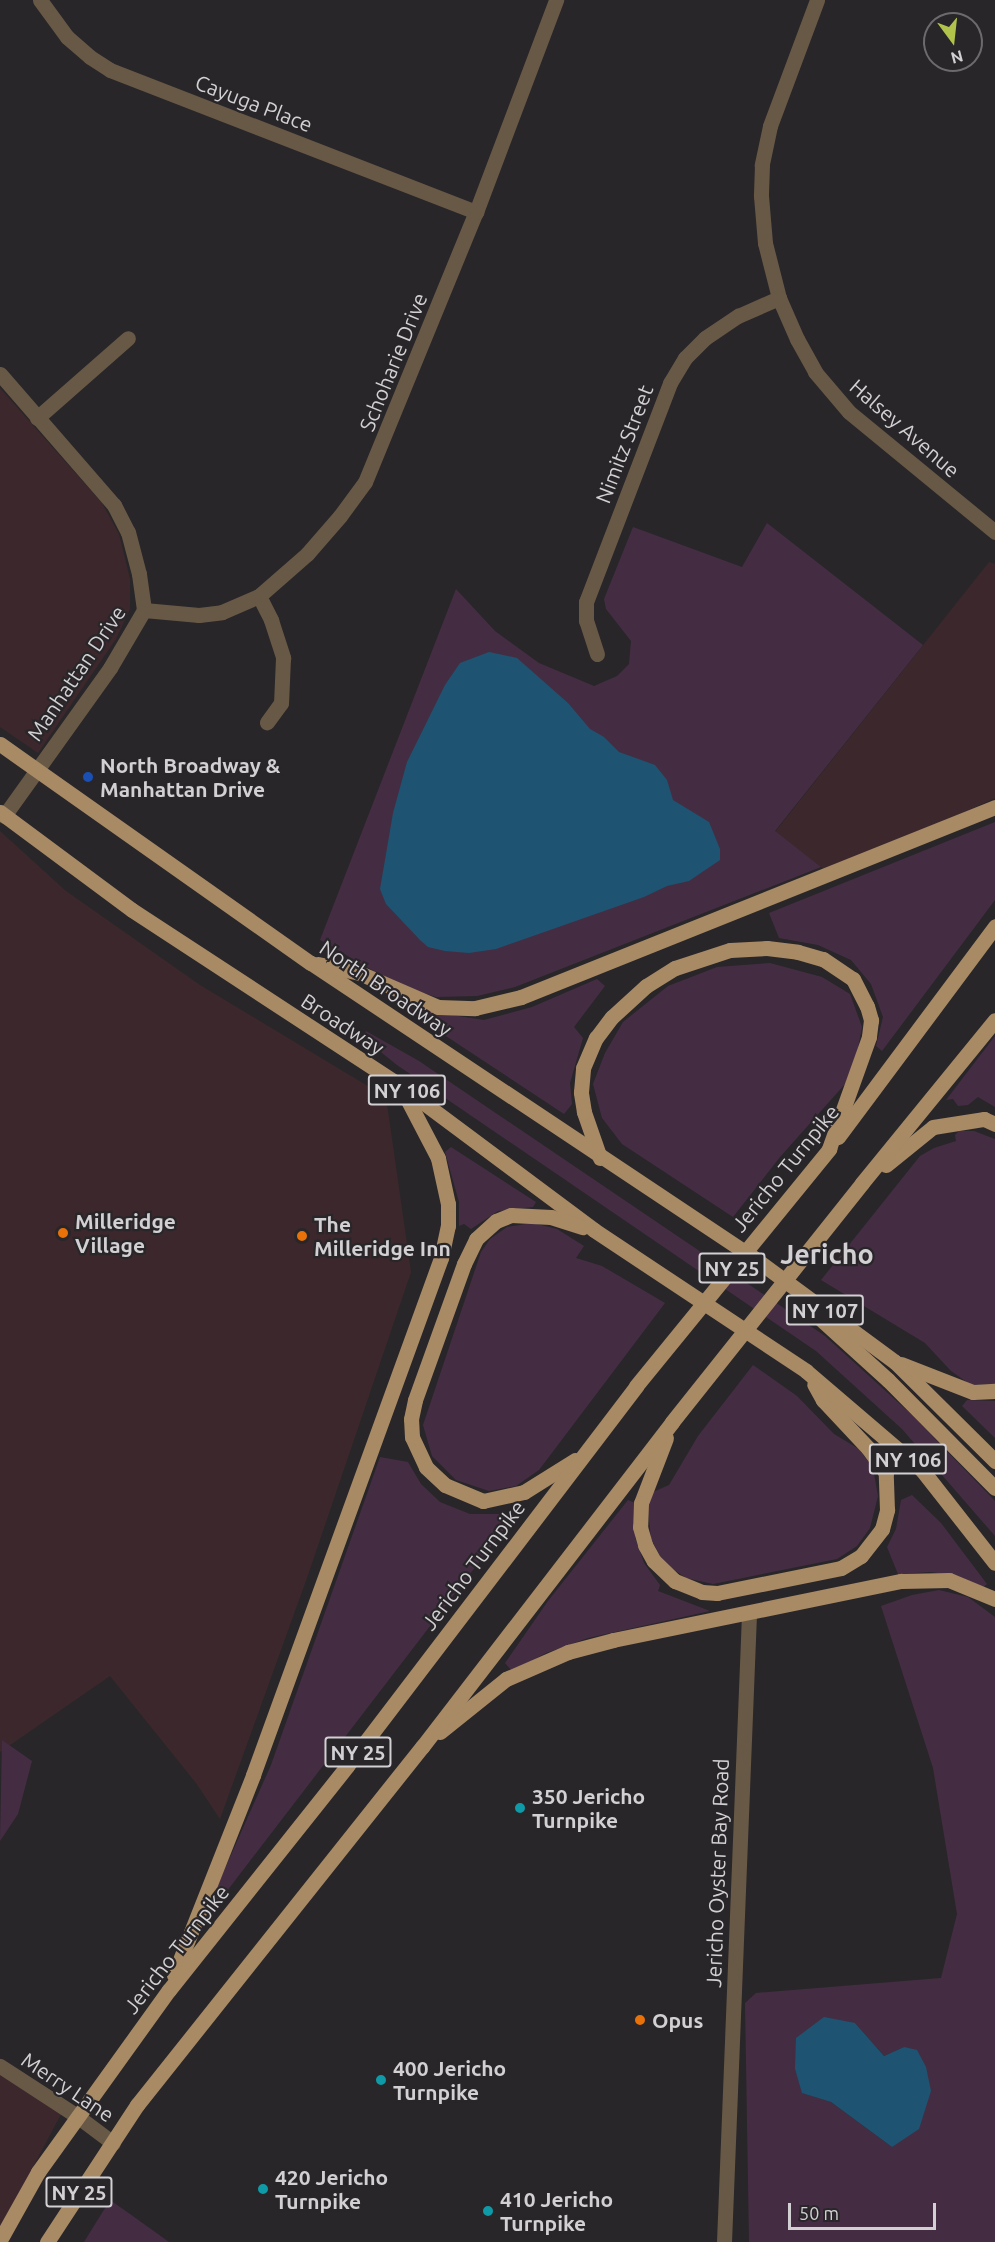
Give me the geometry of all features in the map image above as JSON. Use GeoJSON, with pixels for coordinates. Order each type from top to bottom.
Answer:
{"type":"FeatureCollection","features":[{"type":"Feature","properties":{"kind":"main road","name":"North Broadway"},"geometry":{"type":"LineString","coordinates":[[0,744],[311,963],[600,1158],[754,1258]]}},
{"type":"Feature","properties":{"kind":"main road"},"geometry":{"type":"LineString","coordinates":[[311,963],[357,972],[438,1007],[475,1008],[532,993],[995,807]]}},
{"type":"Feature","properties":{"kind":"main road","name":"Broadway"},"geometry":{"type":"LineString","coordinates":[[2,814],[141,916],[401,1086],[594,1230],[806,1371]]}},
{"type":"Feature","properties":{"kind":"main road","name":"Jericho Turnpike"},"geometry":{"type":"LineString","coordinates":[[0,2240],[38,2172],[169,1990],[347,1766],[636,1386],[829,1149],[995,926]]}},
{"type":"Feature","properties":{"kind":"main road"},"geometry":{"type":"LineString","coordinates":[[600,1158],[584,1112],[581,1092],[583,1068],[596,1038],[612,1017],[646,986],[675,968],[730,950],[766,948],[798,952],[823,959],[853,980],[867,1006],[871,1020],[869,1037],[829,1149]]}},
{"type":"Feature","properties":{"kind":"main road","name":"NY 25"},"geometry":{"type":"LineString","coordinates":[[47,2242],[137,2105],[422,1747],[672,1422],[995,1020]]}},
{"type":"Feature","properties":{"kind":"main road"},"geometry":{"type":"LineString","coordinates":[[169,1990],[253,1775],[441,1258],[448,1226],[448,1204],[438,1158],[401,1086]]}},
{"type":"Feature","properties":{"kind":"main road"},"geometry":{"type":"LineString","coordinates":[[862,1184],[933,1127],[984,1119],[995,1124]]}},
{"type":"Feature","properties":{"kind":"main road"},"geometry":{"type":"LineString","coordinates":[[585,1453],[524,1492],[483,1501],[445,1485],[426,1467],[412,1437],[411,1419],[415,1400],[464,1264],[476,1239],[486,1228],[511,1215],[551,1217],[594,1230]]}},
{"type":"Feature","properties":{"kind":"main road","name":"NY 107"},"geometry":{"type":"LineString","coordinates":[[754,1258],[895,1362],[995,1461]]}},
{"type":"Feature","properties":{"kind":"main road","name":"NY 106"},"geometry":{"type":"LineString","coordinates":[[754,1258],[888,1380],[995,1488]]}},
{"type":"Feature","properties":{"kind":"main road"},"geometry":{"type":"LineString","coordinates":[[895,1362],[973,1392],[995,1391]]}},
{"type":"Feature","properties":{"kind":"main road"},"geometry":{"type":"LineString","coordinates":[[672,1422],[641,1503],[640,1527],[645,1545],[654,1561],[675,1581],[702,1592],[717,1593],[842,1568],[861,1556],[882,1529],[887,1510],[886,1473],[868,1448],[823,1400],[806,1371]]}},
{"type":"Feature","properties":{"kind":"main road","name":"NY 106"},"geometry":{"type":"LineString","coordinates":[[806,1371],[922,1470],[995,1563]]}},
{"type":"Feature","properties":{"kind":"main road"},"geometry":{"type":"LineString","coordinates":[[422,1747],[506,1679],[568,1652],[901,1581],[949,1580],[995,1599]]}},
{"type":"Feature","properties":{"kind":"street","name":"Cayuga Place"},"geometry":{"type":"LineString","coordinates":[[40,0],[67,37],[90,57],[110,70],[476,212]]}},
{"type":"Feature","properties":{"kind":"street","name":"Schoharie Drive"},"geometry":{"type":"LineString","coordinates":[[144,610],[199,615],[222,612],[259,596],[307,554],[340,516],[365,482],[381,449],[476,212],[556,0]]}},
{"type":"Feature","properties":{"kind":"street","name":"Halsey Avenue"},"geometry":{"type":"LineString","coordinates":[[817,0],[770,126],[762,165],[761,195],[765,243],[779,297],[797,339],[815,372],[849,412],[995,532]]}},
{"type":"Feature","properties":{"kind":"street","name":"Nimitz Street"},"geometry":{"type":"LineString","coordinates":[[597,654],[586,621],[586,602],[670,383],[685,358],[705,338],[738,316],[779,297]]}},
{"type":"Feature","properties":{"kind":"street"},"geometry":{"type":"LineString","coordinates":[[37,418],[128,338]]}},
{"type":"Feature","properties":{"kind":"street","name":"Manhattan Drive"},"geometry":{"type":"LineString","coordinates":[[0,374],[114,506],[128,532],[139,574],[144,610],[110,668],[2,814]]}},
{"type":"Feature","properties":{"kind":"street"},"geometry":{"type":"LineString","coordinates":[[259,596],[271,620],[283,658],[281,703],[267,722]]}},
{"type":"Feature","properties":{"kind":"street","name":"Jericho Oyster Bay Road"},"geometry":{"type":"LineString","coordinates":[[724,2242],[749,1613]]}},
{"type":"Feature","properties":{"kind":"street","name":"Merry Lane"},"geometry":{"type":"LineString","coordinates":[[0,2066],[77,2116],[113,2143]]}},
{"type":"Feature","properties":{"kind":"shaded area"},"geometry":{"type":"Polygon","coordinates":[[[0,388],[102,503],[119,534],[130,579],[130,609],[116,639],[38,753],[0,727],[0,388]]]}},
{"type":"Feature","properties":{"kind":"shaded area"},"geometry":{"type":"Polygon","coordinates":[[[767,523],[923,645],[775,831],[821,867],[515,987],[477,996],[436,997],[398,985],[320,940],[456,589],[495,631],[539,663],[594,686],[617,676],[629,664],[631,641],[606,609],[604,599],[633,527],[742,567],[767,523]]]}},
{"type":"Feature","properties":{"kind":"shaded area"},"geometry":{"type":"Polygon","coordinates":[[[989,562],[995,564],[995,798],[830,874],[775,832],[989,562]]]}},
{"type":"Feature","properties":{"kind":"shaded area"},"geometry":{"type":"Polygon","coordinates":[[[995,822],[995,900],[882,1051],[876,1046],[883,1017],[871,984],[851,960],[818,945],[779,938],[769,913],[995,822]]]}},
{"type":"Feature","properties":{"kind":"shaded area","name":"Milleridge Village"},"geometry":{"type":"Polygon","coordinates":[[[0,831],[66,891],[200,985],[386,1097],[411,1272],[308,1575],[220,1819],[196,1783],[110,1676],[0,1752],[0,831]]]}},
{"type":"Feature","properties":{"kind":"shaded area"},"geometry":{"type":"Polygon","coordinates":[[[770,963],[822,977],[850,994],[862,1027],[856,1058],[845,1084],[780,1157],[733,1217],[622,1144],[602,1118],[593,1084],[605,1053],[623,1022],[668,986],[717,967],[770,963]]]}},
{"type":"Feature","properties":{"kind":"shaded area"},"geometry":{"type":"Polygon","coordinates":[[[597,979],[605,986],[574,1027],[583,1038],[570,1083],[572,1104],[564,1114],[411,1013],[413,1009],[484,1020],[532,1007],[597,979]]]}},
{"type":"Feature","properties":{"kind":"shaded area"},"geometry":{"type":"Polygon","coordinates":[[[366,1031],[419,1061],[825,1336],[912,1415],[995,1501],[995,1536],[902,1429],[816,1351],[397,1065],[362,1037],[366,1031]]]}},
{"type":"Feature","properties":{"kind":"shaded area"},"geometry":{"type":"Polygon","coordinates":[[[995,1036],[995,1107],[978,1097],[968,1105],[958,1106],[953,1099],[946,1100],[995,1036]]]}},
{"type":"Feature","properties":{"kind":"shaded area"},"geometry":{"type":"Polygon","coordinates":[[[959,1131],[974,1131],[995,1139],[995,1384],[971,1385],[951,1371],[925,1343],[821,1280],[920,1156],[934,1148],[956,1141],[955,1135],[959,1131]]]}},
{"type":"Feature","properties":{"kind":"shaded area"},"geometry":{"type":"Polygon","coordinates":[[[451,1147],[536,1202],[533,1207],[498,1211],[471,1229],[464,1224],[459,1226],[459,1202],[445,1152],[451,1147]]]}},
{"type":"Feature","properties":{"kind":"shaded area"},"geometry":{"type":"Polygon","coordinates":[[[533,1223],[557,1229],[584,1246],[576,1258],[602,1266],[665,1303],[539,1470],[516,1486],[489,1491],[456,1480],[432,1456],[423,1425],[481,1252],[490,1239],[507,1227],[533,1223]]]}},
{"type":"Feature","properties":{"kind":"shaded area"},"geometry":{"type":"Polygon","coordinates":[[[753,1365],[797,1396],[834,1434],[859,1449],[873,1468],[878,1496],[870,1528],[857,1546],[837,1559],[713,1584],[686,1578],[664,1563],[651,1539],[648,1509],[653,1492],[669,1485],[698,1436],[753,1365]]]}},
{"type":"Feature","properties":{"kind":"shaded area"},"geometry":{"type":"Polygon","coordinates":[[[967,1400],[995,1401],[995,1438],[962,1406],[967,1400]]]}},
{"type":"Feature","properties":{"kind":"shaded area"},"geometry":{"type":"Polygon","coordinates":[[[380,1457],[408,1462],[421,1484],[440,1502],[470,1514],[503,1514],[509,1523],[217,1904],[211,1900],[271,1765],[380,1457]]]}},
{"type":"Feature","properties":{"kind":"shaded area"},"geometry":{"type":"Polygon","coordinates":[[[912,1495],[941,1523],[987,1584],[981,1589],[958,1576],[931,1572],[898,1574],[887,1547],[896,1529],[901,1500],[912,1495]]]}},
{"type":"Feature","properties":{"kind":"shaded area"},"geometry":{"type":"Polygon","coordinates":[[[628,1500],[635,1503],[635,1537],[644,1563],[660,1585],[658,1591],[710,1611],[588,1638],[546,1653],[512,1671],[505,1663],[548,1601],[628,1500]]]}},
{"type":"Feature","properties":{"kind":"shaded area"},"geometry":{"type":"Polygon","coordinates":[[[939,1590],[968,1597],[995,1617],[995,2242],[749,2242],[745,2003],[756,1993],[941,1978],[957,1914],[933,1768],[881,1606],[912,1595],[939,1590]],[[855,2023],[795,2069],[803,2093],[831,2102],[892,2147],[904,2047],[884,2056],[855,2023]]]}},
{"type":"Feature","properties":{"kind":"shaded area"},"geometry":{"type":"Polygon","coordinates":[[[2,1740],[32,1761],[18,1814],[0,1841],[2,1740]]]}},
{"type":"Feature","properties":{"kind":"shaded area"},"geometry":{"type":"Polygon","coordinates":[[[0,2058],[68,2101],[0,2229],[0,2058]]]}},
{"type":"Feature","properties":{"kind":"shaded area"},"geometry":{"type":"Polygon","coordinates":[[[110,2200],[130,2214],[169,2242],[84,2242],[110,2200]]]}},
{"type":"Feature","properties":{"kind":"water"},"geometry":{"type":"Polygon","coordinates":[[[489,652],[517,658],[568,703],[590,729],[604,737],[619,752],[655,765],[667,780],[673,800],[709,822],[720,849],[720,860],[689,881],[667,886],[644,897],[496,949],[469,953],[445,951],[428,947],[420,940],[386,904],[380,889],[393,813],[407,762],[445,685],[460,663],[489,652]]]}},
{"type":"Feature","properties":{"kind":"water"},"geometry":{"type":"Polygon","coordinates":[[[824,2017],[855,2023],[884,2056],[904,2047],[917,2050],[926,2067],[931,2091],[919,2129],[892,2147],[831,2102],[802,2093],[795,2069],[796,2038],[824,2017]]]}},
{"type":"Feature","properties":{"kind":"place","name":"North Broadway & Manhattan Drive"},"geometry":{"type":"Point","coordinates":[88,777]}},
{"type":"Feature","properties":{"kind":"place","name":"Milleridge Village"},"geometry":{"type":"Point","coordinates":[63,1233]}},
{"type":"Feature","properties":{"kind":"place","name":"The Milleridge Inn"},"geometry":{"type":"Point","coordinates":[302,1236]}},
{"type":"Feature","properties":{"kind":"place","name":"350 Jericho Turnpike"},"geometry":{"type":"Point","coordinates":[520,1808]}},
{"type":"Feature","properties":{"kind":"place","name":"Opus"},"geometry":{"type":"Point","coordinates":[640,2020]}},
{"type":"Feature","properties":{"kind":"place","name":"400 Jericho Turnpike"},"geometry":{"type":"Point","coordinates":[381,2080]}},
{"type":"Feature","properties":{"kind":"place","name":"420 Jericho Turnpike"},"geometry":{"type":"Point","coordinates":[263,2189]}},
{"type":"Feature","properties":{"kind":"place","name":"410 Jericho Turnpike"},"geometry":{"type":"Point","coordinates":[488,2211]}},
{"type":"Feature","properties":{"kind":"district","name":"Jericho"},"geometry":{"type":"Point","coordinates":[827,1255]}}]}
